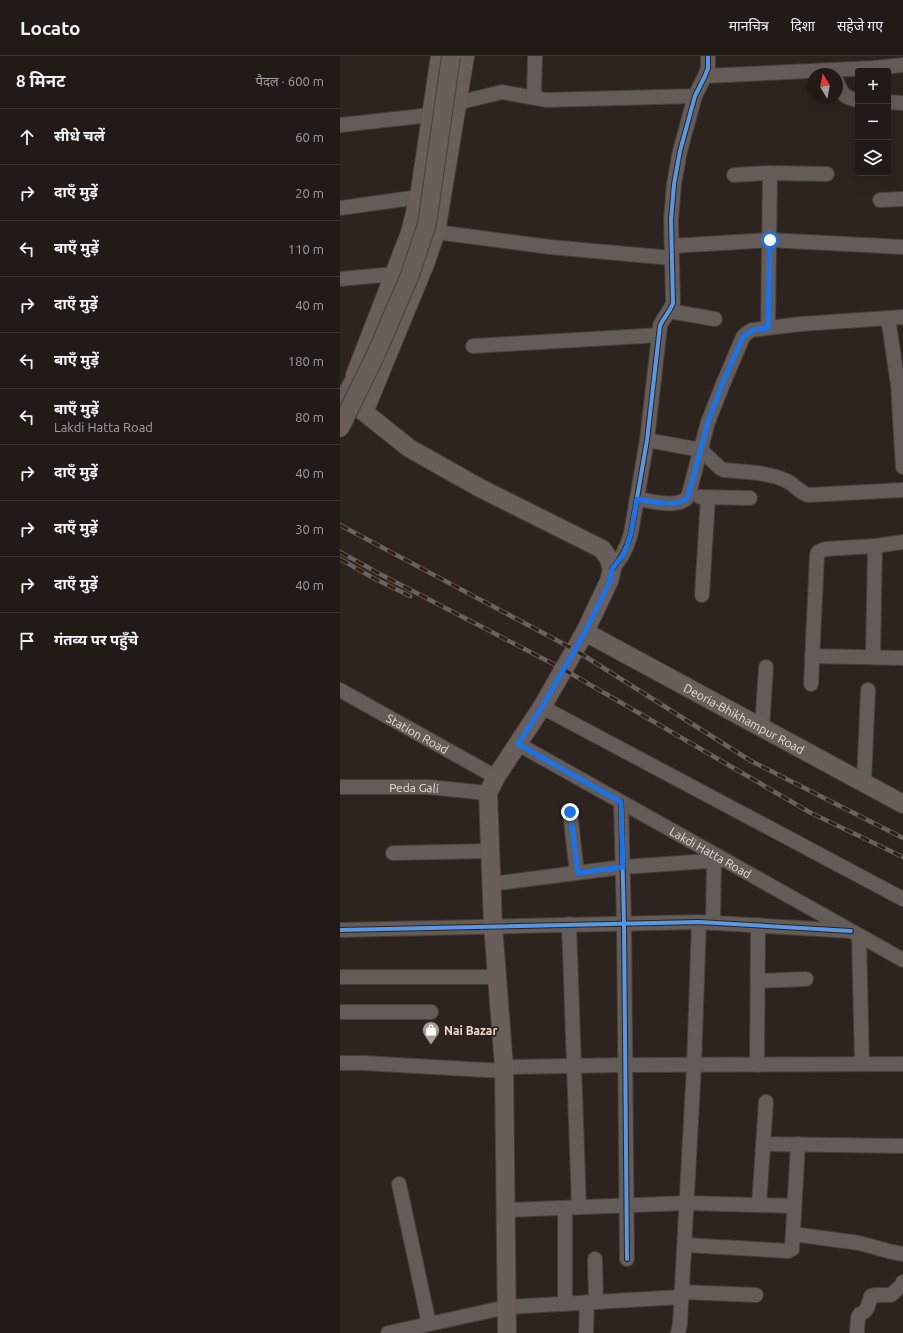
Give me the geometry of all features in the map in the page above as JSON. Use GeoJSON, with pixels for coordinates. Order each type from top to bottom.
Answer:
{"type":"FeatureCollection","features":[{"type":"Feature","properties":{"kind":"main road"},"geometry":{"type":"LineString","coordinates":[[440,56],[419,197],[410,234],[355,375],[356,386],[364,412],[409,448],[480,488],[602,549],[609,558],[612,569],[610,581],[585,632],[542,707],[496,777],[488,793],[493,925],[504,1069],[507,1333]]}},
{"type":"Feature","properties":{"kind":"main road"},"geometry":{"type":"LineString","coordinates":[[340,428],[377,352],[407,282],[427,224],[452,56]]}},
{"type":"Feature","properties":{"kind":"main road"},"geometry":{"type":"LineString","coordinates":[[364,412],[425,264],[436,232],[465,56]]}},
{"type":"Feature","properties":{"kind":"main road","name":"Deoria-Bhikhampur Road"},"geometry":{"type":"LineString","coordinates":[[585,632],[903,804]]}},
{"type":"Feature","properties":{"kind":"street"},"geometry":{"type":"LineString","coordinates":[[534,97],[535,56]]}},
{"type":"Feature","properties":{"kind":"street"},"geometry":{"type":"LineString","coordinates":[[612,569],[623,555],[631,533],[647,440],[659,335],[662,320],[669,312],[672,303],[671,220],[674,184],[680,151],[695,96],[708,68],[708,56]]}},
{"type":"Feature","properties":{"kind":"street"},"geometry":{"type":"LineString","coordinates":[[843,71],[865,62],[903,65]]}},
{"type":"Feature","properties":{"kind":"street"},"geometry":{"type":"LineString","coordinates":[[705,76],[807,75]]}},
{"type":"Feature","properties":{"kind":"street"},"geometry":{"type":"LineString","coordinates":[[457,104],[502,92],[546,100],[695,96]]}},
{"type":"Feature","properties":{"kind":"street"},"geometry":{"type":"LineString","coordinates":[[843,94],[845,97],[855,99]]}},
{"type":"Feature","properties":{"kind":"street"},"geometry":{"type":"LineString","coordinates":[[891,102],[903,103]]}},
{"type":"Feature","properties":{"kind":"street"},"geometry":{"type":"LineString","coordinates":[[340,125],[431,115]]}},
{"type":"Feature","properties":{"kind":"street"},"geometry":{"type":"LineString","coordinates":[[768,328],[770,173]]}},
{"type":"Feature","properties":{"kind":"street"},"geometry":{"type":"LineString","coordinates":[[734,175],[770,173],[827,174]]}},
{"type":"Feature","properties":{"kind":"street"},"geometry":{"type":"LineString","coordinates":[[340,208],[419,197]]}},
{"type":"Feature","properties":{"kind":"street"},"geometry":{"type":"LineString","coordinates":[[880,200],[903,199]]}},
{"type":"Feature","properties":{"kind":"street"},"geometry":{"type":"LineString","coordinates":[[436,232],[550,247],[672,252],[770,240],[903,247]]}},
{"type":"Feature","properties":{"kind":"street"},"geometry":{"type":"LineString","coordinates":[[340,278],[394,274]]}},
{"type":"Feature","properties":{"kind":"street"},"geometry":{"type":"LineString","coordinates":[[669,312],[715,319]]}},
{"type":"Feature","properties":{"kind":"street"},"geometry":{"type":"LineString","coordinates":[[888,318],[898,386],[903,467]]}},
{"type":"Feature","properties":{"kind":"street"},"geometry":{"type":"LineString","coordinates":[[637,499],[671,504],[684,501],[688,497],[708,422],[722,384],[743,337],[747,333],[752,330],[801,324],[903,318]]}},
{"type":"Feature","properties":{"kind":"street"},"geometry":{"type":"LineString","coordinates":[[473,346],[659,335]]}},
{"type":"Feature","properties":{"kind":"street"},"geometry":{"type":"LineString","coordinates":[[340,401],[355,375]]}},
{"type":"Feature","properties":{"kind":"street"},"geometry":{"type":"LineString","coordinates":[[647,440],[701,450],[724,470],[766,475],[788,481],[802,493],[808,495],[903,490]]}},
{"type":"Feature","properties":{"kind":"street"},"geometry":{"type":"LineString","coordinates":[[688,497],[750,498]]}},
{"type":"Feature","properties":{"kind":"street"},"geometry":{"type":"LineString","coordinates":[[702,595],[708,498]]}},
{"type":"Feature","properties":{"kind":"street"},"geometry":{"type":"LineString","coordinates":[[811,684],[818,552],[825,549],[875,546],[903,542]]}},
{"type":"Feature","properties":{"kind":"street"},"geometry":{"type":"LineString","coordinates":[[873,657],[875,546]]}},
{"type":"Feature","properties":{"kind":"street"},"geometry":{"type":"LineString","coordinates":[[812,656],[903,658]]}},
{"type":"Feature","properties":{"kind":"street"},"geometry":{"type":"LineString","coordinates":[[762,728],[766,668]]}},
{"type":"Feature","properties":{"kind":"street","name":"Station Road"},"geometry":{"type":"LineString","coordinates":[[340,690],[496,777]]}},
{"type":"Feature","properties":{"kind":"street"},"geometry":{"type":"LineString","coordinates":[[864,783],[868,690]]}},
{"type":"Feature","properties":{"kind":"street"},"geometry":{"type":"LineString","coordinates":[[542,707],[903,899]]}},
{"type":"Feature","properties":{"kind":"street","name":"Lakdi Hatta Road"},"geometry":{"type":"LineString","coordinates":[[518,744],[621,802],[718,860],[903,960]]}},
{"type":"Feature","properties":{"kind":"street","name":"Peda Gali"},"geometry":{"type":"LineString","coordinates":[[340,787],[428,787],[488,793]]}},
{"type":"Feature","properties":{"kind":"street"},"geometry":{"type":"LineString","coordinates":[[621,802],[624,923],[627,1259]]}},
{"type":"Feature","properties":{"kind":"street"},"geometry":{"type":"LineString","coordinates":[[570,812],[578,873]]}},
{"type":"Feature","properties":{"kind":"street"},"geometry":{"type":"LineString","coordinates":[[393,854],[490,851]]}},
{"type":"Feature","properties":{"kind":"street"},"geometry":{"type":"LineString","coordinates":[[491,884],[623,867],[718,860],[713,923]]}},
{"type":"Feature","properties":{"kind":"street"},"geometry":{"type":"LineString","coordinates":[[678,1333],[680,1324],[685,1245],[694,1065],[698,922]]}},
{"type":"Feature","properties":{"kind":"street"},"geometry":{"type":"LineString","coordinates":[[340,930],[493,925],[698,922],[758,925],[855,933],[862,1064]]}},
{"type":"Feature","properties":{"kind":"street"},"geometry":{"type":"LineString","coordinates":[[569,924],[579,1207]]}},
{"type":"Feature","properties":{"kind":"street"},"geometry":{"type":"LineString","coordinates":[[757,1065],[758,925]]}},
{"type":"Feature","properties":{"kind":"street"},"geometry":{"type":"LineString","coordinates":[[340,977],[497,977]]}},
{"type":"Feature","properties":{"kind":"street"},"geometry":{"type":"LineString","coordinates":[[758,981],[806,979]]}},
{"type":"Feature","properties":{"kind":"street"},"geometry":{"type":"LineString","coordinates":[[340,1012],[431,1012]]}},
{"type":"Feature","properties":{"kind":"street"},"geometry":{"type":"LineString","coordinates":[[340,1063],[504,1069],[625,1065],[903,1064]]}},
{"type":"Feature","properties":{"kind":"street"},"geometry":{"type":"LineString","coordinates":[[759,1205],[766,1102]]}},
{"type":"Feature","properties":{"kind":"street"},"geometry":{"type":"LineString","coordinates":[[764,1144],[903,1146]]}},
{"type":"Feature","properties":{"kind":"street"},"geometry":{"type":"LineString","coordinates":[[685,1245],[788,1251],[792,1249],[798,1144]]}},
{"type":"Feature","properties":{"kind":"street"},"geometry":{"type":"LineString","coordinates":[[399,1184],[429,1324]]}},
{"type":"Feature","properties":{"kind":"street"},"geometry":{"type":"LineString","coordinates":[[505,1210],[687,1203],[794,1206]]}},
{"type":"Feature","properties":{"kind":"street"},"geometry":{"type":"LineString","coordinates":[[564,1208],[565,1304]]}},
{"type":"Feature","properties":{"kind":"street"},"geometry":{"type":"LineString","coordinates":[[793,1234],[860,1243],[903,1254]]}},
{"type":"Feature","properties":{"kind":"street"},"geometry":{"type":"LineString","coordinates":[[586,1333],[591,1302],[595,1259]]}},
{"type":"Feature","properties":{"kind":"street"},"geometry":{"type":"LineString","coordinates":[[857,1333],[858,1318],[860,1314],[867,1310],[871,1296],[891,1295],[901,1286],[903,1282]]}},
{"type":"Feature","properties":{"kind":"street"},"geometry":{"type":"LineString","coordinates":[[388,1333],[507,1307],[681,1295],[756,1295]]}},
{"type":"Feature","properties":{"kind":"railway"},"geometry":{"type":"LineString","coordinates":[[340,525],[575,650],[751,761],[903,838]]}},
{"type":"Feature","properties":{"kind":"railway"},"geometry":{"type":"LineString","coordinates":[[340,552],[563,669],[811,813],[903,857]]}},
{"type":"Feature","properties":{"kind":"railway"},"geometry":{"type":"LineString","coordinates":[[340,559],[375,579],[410,596]]}},
{"type":"Feature","properties":{"kind":"cycle path"},"geometry":{"type":"LineString","coordinates":[[612,569],[624,552],[631,533],[647,440],[660,326],[673,303],[671,220],[674,184],[680,151],[695,96],[708,68],[708,56]]}},
{"type":"Feature","properties":{"kind":"cycle path"},"geometry":{"type":"LineString","coordinates":[[621,802],[624,923],[627,1259]]}},
{"type":"Feature","properties":{"kind":"cycle path"},"geometry":{"type":"LineString","coordinates":[[340,930],[699,922],[851,931]]}},
{"type":"Feature","properties":{"kind":"place","name":"Nai Bazar"},"geometry":{"type":"Point","coordinates":[431,1045]}},
{"type":"Feature","properties":{"kind":"route"},"geometry":{"type":"LineString","coordinates":[[570,812],[578,873],[623,867],[621,802],[518,744],[542,707],[585,632],[610,581],[612,569],[623,555],[631,533],[637,499],[671,504],[684,501],[688,497],[708,422],[722,384],[743,337],[752,330],[768,328],[770,240]]}}]}
